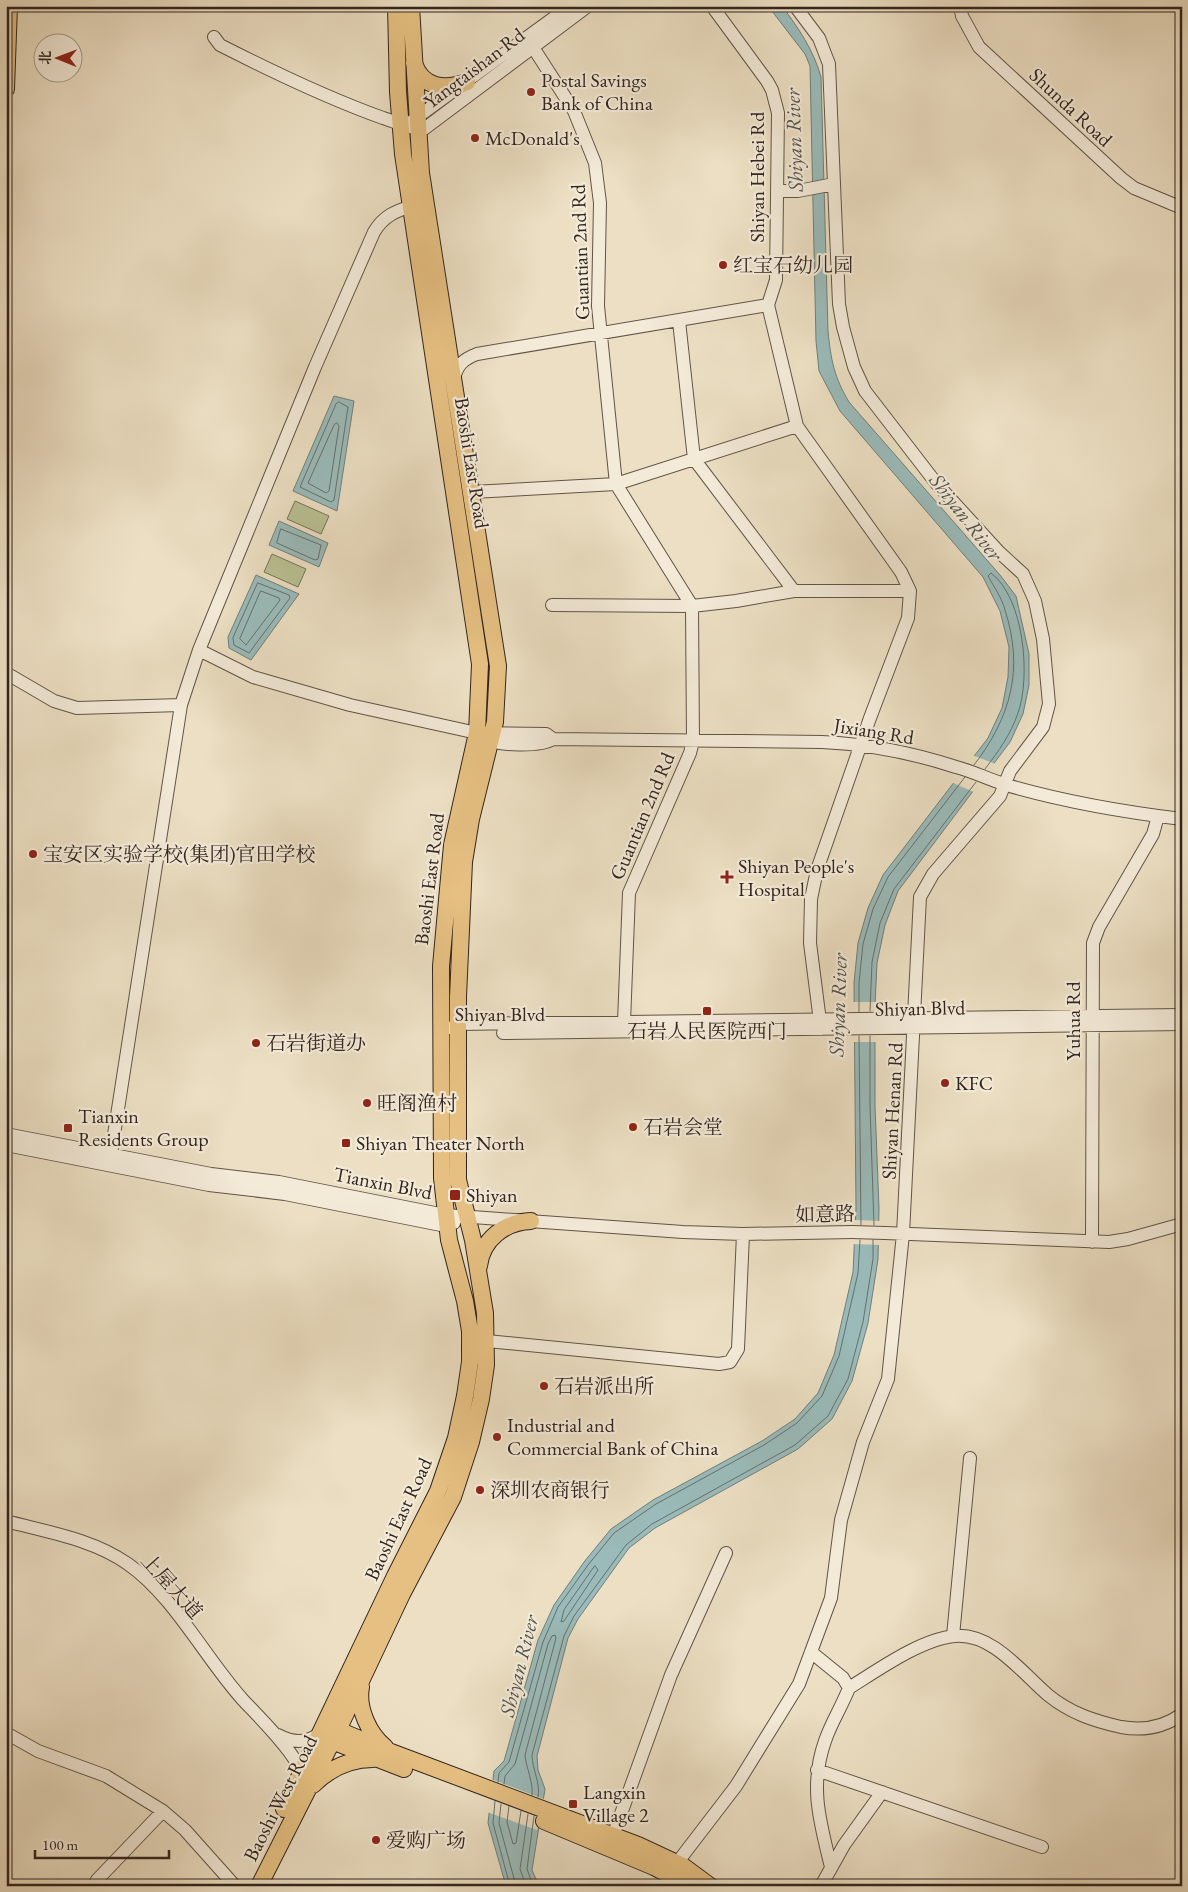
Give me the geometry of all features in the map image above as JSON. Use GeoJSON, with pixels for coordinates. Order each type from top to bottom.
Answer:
{"type":"FeatureCollection","features":[{"type":"Feature","properties":{"kind":"main road"},"geometry":{"type":"LineString","coordinates":[[6,89],[9,6]]}},
{"type":"Feature","properties":{"kind":"main road","name":"Baoshi East Road"},"geometry":{"type":"LineString","coordinates":[[331,1734],[362,1680],[402,1594],[453,1497],[477,1418],[486,1365],[487,1341],[485,1313],[478,1271],[458,1180],[458,1028],[464,862],[487,736],[497,696],[497,656],[447,337],[400,124],[396,6]]}},
{"type":"Feature","properties":{"kind":"main road","name":"Baoshi East Road"},"geometry":{"type":"LineString","coordinates":[[331,1734],[395,1576],[438,1492],[456,1438],[465,1396],[471,1346],[468,1316],[446,1220],[442,1178],[441,1033],[443,936],[448,874],[457,816],[487,736],[478,646],[418,203],[417,124],[411,6]]}},
{"type":"Feature","properties":{"kind":"main road"},"geometry":{"type":"LineString","coordinates":[[413,59],[421,77],[430,84],[451,87],[467,82]]}},
{"type":"Feature","properties":{"kind":"main road"},"geometry":{"type":"LineString","coordinates":[[478,1271],[481,1254],[495,1234],[516,1223],[531,1221]]}},
{"type":"Feature","properties":{"kind":"main road"},"geometry":{"type":"LineString","coordinates":[[362,1680],[360,1699],[366,1720],[385,1756]]}},
{"type":"Feature","properties":{"kind":"main road"},"geometry":{"type":"LineString","coordinates":[[331,1734],[540,1814],[613,1836],[677,1864],[710,1886]]}},
{"type":"Feature","properties":{"kind":"main road","name":"Baoshi West Road"},"geometry":{"type":"LineString","coordinates":[[247,1886],[301,1774],[331,1734]]}},
{"type":"Feature","properties":{"kind":"main road","name":"Baoshi West Road"},"geometry":{"type":"LineString","coordinates":[[259,1886],[331,1734]]}},
{"type":"Feature","properties":{"kind":"main road"},"geometry":{"type":"LineString","coordinates":[[303,1796],[334,1768],[350,1761],[385,1756]]}},
{"type":"Feature","properties":{"kind":"main road"},"geometry":{"type":"LineString","coordinates":[[540,1814],[654,1867],[690,1886]]}},
{"type":"Feature","properties":{"kind":"street","name":"Yangtaishan Rd"},"geometry":{"type":"LineString","coordinates":[[400,124],[417,124],[426,127],[531,42],[570,6]]}},
{"type":"Feature","properties":{"kind":"street","name":"Yangtaishan Rd"},"geometry":{"type":"LineString","coordinates":[[417,124],[467,82],[588,6]]}},
{"type":"Feature","properties":{"kind":"street","name":"Shiyan Hebei Rd"},"geometry":{"type":"LineString","coordinates":[[712,6],[772,90],[779,126],[776,280],[768,305]]}},
{"type":"Feature","properties":{"kind":"street","name":"Shiyan Henan Rd"},"geometry":{"type":"LineString","coordinates":[[677,1864],[736,1786],[799,1684],[831,1598],[841,1520],[858,1459],[888,1379],[903,1234],[915,1022],[919,906],[922,890],[933,874],[994,803],[1005,785],[1010,771],[1043,727],[1048,704],[1043,639],[1035,601],[1023,574],[980,532],[936,483],[919,459],[875,406],[858,378],[840,317],[831,185],[829,64],[819,38],[795,6]]}},
{"type":"Feature","properties":{"kind":"street","name":"Shunda Road"},"geometry":{"type":"LineString","coordinates":[[960,6],[962,16],[979,47],[1121,178],[1134,188],[1182,208]]}},
{"type":"Feature","properties":{"kind":"street"},"geometry":{"type":"LineString","coordinates":[[214,37],[220,45],[288,78],[359,109],[400,124]]}},
{"type":"Feature","properties":{"kind":"street","name":"Guantian 2nd Rd"},"geometry":{"type":"LineString","coordinates":[[531,42],[574,111],[594,163],[600,203],[598,299],[616,484]]}},
{"type":"Feature","properties":{"kind":"street"},"geometry":{"type":"LineString","coordinates":[[778,190],[806,190],[831,185]]}},
{"type":"Feature","properties":{"kind":"street"},"geometry":{"type":"LineString","coordinates":[[111,1154],[181,705],[199,650],[315,367],[374,232],[381,221],[391,213],[418,203]]}},
{"type":"Feature","properties":{"kind":"street"},"geometry":{"type":"LineString","coordinates":[[454,381],[459,365],[467,358],[477,354],[768,305],[797,426],[901,572],[910,591],[911,600],[908,618],[817,870],[811,899],[810,935],[820,1024]]}},
{"type":"Feature","properties":{"kind":"street"},"geometry":{"type":"LineString","coordinates":[[678,321],[694,459],[794,591]]}},
{"type":"Feature","properties":{"kind":"street"},"geometry":{"type":"LineString","coordinates":[[447,337],[456,348],[477,354]]}},
{"type":"Feature","properties":{"kind":"street"},"geometry":{"type":"LineString","coordinates":[[472,492],[616,484],[797,426]]}},
{"type":"Feature","properties":{"kind":"street"},"geometry":{"type":"LineString","coordinates":[[616,484],[692,606]]}},
{"type":"Feature","properties":{"kind":"street"},"geometry":{"type":"LineString","coordinates":[[552,605],[692,606],[736,602],[794,591],[910,591]]}},
{"type":"Feature","properties":{"kind":"street","name":"Guantian 2nd Rd"},"geometry":{"type":"LineString","coordinates":[[624,1022],[629,893],[690,753],[693,741],[692,606]]}},
{"type":"Feature","properties":{"kind":"street","name":"Jixiang Rd"},"geometry":{"type":"LineString","coordinates":[[199,650],[253,677],[350,705],[487,736],[546,744],[554,739],[822,742],[861,745],[960,768],[1005,785],[1086,804],[1182,819]]}},
{"type":"Feature","properties":{"kind":"street"},"geometry":{"type":"LineString","coordinates":[[6,673],[54,701],[77,708],[181,705]]}},
{"type":"Feature","properties":{"kind":"street","name":"Yuhua Rd"},"geometry":{"type":"LineString","coordinates":[[1092,1242],[1091,954],[1095,935],[1153,834],[1158,816]]}},
{"type":"Feature","properties":{"kind":"street","name":"Shiyan Blvd"},"geometry":{"type":"LineString","coordinates":[[458,1028],[1091,1020],[1182,1014]]}},
{"type":"Feature","properties":{"kind":"street","name":"Shiyan Blvd"},"geometry":{"type":"LineString","coordinates":[[1091,1020],[1182,1024]]}},
{"type":"Feature","properties":{"kind":"street","name":"Shiyan Blvd"},"geometry":{"type":"LineString","coordinates":[[441,1033],[458,1028],[624,1022],[820,1024]]}},
{"type":"Feature","properties":{"kind":"street","name":"Tianxin Blvd"},"geometry":{"type":"LineString","coordinates":[[6,1134],[210,1174],[279,1182],[446,1220]]}},
{"type":"Feature","properties":{"kind":"street","name":"Tianxin Blvd"},"geometry":{"type":"LineString","coordinates":[[6,1145],[209,1185],[285,1194],[446,1220],[467,1217]]}},
{"type":"Feature","properties":{"kind":"street","name":"如意路"},"geometry":{"type":"LineString","coordinates":[[467,1217],[743,1234],[852,1232],[1092,1242],[1119,1241],[1182,1224]]}},
{"type":"Feature","properties":{"kind":"street"},"geometry":{"type":"LineString","coordinates":[[487,1341],[719,1364],[730,1362],[738,1349],[743,1234]]}},
{"type":"Feature","properties":{"kind":"street"},"geometry":{"type":"LineString","coordinates":[[953,1636],[970,1458]]}},
{"type":"Feature","properties":{"kind":"street","name":"上屋大道"},"geometry":{"type":"LineString","coordinates":[[6,1521],[85,1542],[127,1563],[140,1574],[165,1600],[228,1683],[273,1732],[299,1767],[301,1774]]}},
{"type":"Feature","properties":{"kind":"street"},"geometry":{"type":"LineString","coordinates":[[613,1836],[671,1675],[726,1553]]}},
{"type":"Feature","properties":{"kind":"street"},"geometry":{"type":"LineString","coordinates":[[831,1867],[818,1814],[816,1788],[817,1770],[825,1740],[849,1688],[892,1660],[920,1646],[953,1636],[965,1636],[1005,1654],[1049,1696],[1075,1713],[1098,1722],[1130,1729],[1155,1728],[1172,1722],[1182,1714]]}},
{"type":"Feature","properties":{"kind":"street"},"geometry":{"type":"LineString","coordinates":[[811,1652],[843,1678],[849,1688]]}},
{"type":"Feature","properties":{"kind":"street","name":"上屋大道"},"geometry":{"type":"LineString","coordinates":[[273,1732],[296,1742],[331,1734]]}},
{"type":"Feature","properties":{"kind":"street"},"geometry":{"type":"LineString","coordinates":[[6,1733],[38,1751],[106,1776],[163,1811],[185,1830],[235,1886]]}},
{"type":"Feature","properties":{"kind":"street"},"geometry":{"type":"LineString","coordinates":[[817,1770],[1042,1847]]}},
{"type":"Feature","properties":{"kind":"street"},"geometry":{"type":"LineString","coordinates":[[821,1886],[831,1867],[882,1792]]}},
{"type":"Feature","properties":{"kind":"street"},"geometry":{"type":"LineString","coordinates":[[94,1886],[97,1880],[163,1811]]}},
{"type":"Feature","properties":{"kind":"green space"},"geometry":{"type":"Polygon","coordinates":[[[295,501],[329,516],[321,534],[287,519],[295,501]]]}},
{"type":"Feature","properties":{"kind":"green space"},"geometry":{"type":"Polygon","coordinates":[[[272,554],[306,569],[298,587],[264,572],[272,554]]]}},
{"type":"Feature","properties":{"kind":"water"},"geometry":{"type":"Polygon","coordinates":[[[768,6],[782,6],[805,40],[814,57],[821,77],[828,331],[832,360],[837,376],[849,402],[1000,575],[1016,596],[1029,654],[1029,685],[1023,714],[1010,742],[898,891],[885,925],[877,963],[875,1005],[875,1106],[879,1208],[878,1259],[868,1323],[852,1381],[832,1419],[798,1449],[655,1528],[629,1548],[578,1619],[568,1638],[537,1756],[538,1770],[545,1789],[532,1870],[539,1886],[506,1886],[488,1823],[494,1771],[504,1761],[538,1640],[554,1605],[584,1562],[611,1529],[653,1500],[762,1441],[795,1419],[818,1393],[834,1355],[853,1272],[856,1209],[854,983],[858,943],[868,908],[883,875],[988,738],[1002,708],[1008,677],[1009,647],[1000,611],[983,577],[840,411],[819,371],[816,341],[810,66],[805,54],[768,6]]]}},
{"type":"Feature","properties":{"kind":"water"},"geometry":{"type":"Polygon","coordinates":[[[334,396],[354,401],[337,511],[293,491],[334,396]]]}},
{"type":"Feature","properties":{"kind":"water"},"geometry":{"type":"Polygon","coordinates":[[[279,521],[328,543],[319,567],[269,545],[279,521]]]}},
{"type":"Feature","properties":{"kind":"water"},"geometry":{"type":"Polygon","coordinates":[[[256,575],[299,594],[251,660],[229,648],[228,637],[256,575]]]}},
{"type":"Feature","properties":{"kind":"pier"},"geometry":{"type":"Polygon","coordinates":[[[972,755],[998,765],[976,793],[951,782],[972,755]]]}},
{"type":"Feature","properties":{"kind":"pier"},"geometry":{"type":"Polygon","coordinates":[[[851,1002],[878,1002],[878,1042],[852,1042],[851,1002]]]}},
{"type":"Feature","properties":{"kind":"pier"},"geometry":{"type":"Polygon","coordinates":[[[853,1220],[881,1221],[881,1245],[852,1244],[853,1220]]]}},
{"type":"Feature","properties":{"kind":"pier"},"geometry":{"type":"Polygon","coordinates":[[[491,1779],[544,1799],[537,1830],[487,1812],[491,1779]]]}},
{"type":"Feature","properties":{"kind":"place","name":"Postal Savings Bank of China"},"geometry":{"type":"Point","coordinates":[531,92]}},
{"type":"Feature","properties":{"kind":"place","name":"McDonald's"},"geometry":{"type":"Point","coordinates":[475,138]}},
{"type":"Feature","properties":{"kind":"place","name":"红宝石幼儿园"},"geometry":{"type":"Point","coordinates":[723,265]}},
{"type":"Feature","properties":{"kind":"place","name":"宝安区实验学校(集团)官田学校"},"geometry":{"type":"Point","coordinates":[33,854]}},
{"type":"Feature","properties":{"kind":"place","name":"Shiyan People's Hospital"},"geometry":{"type":"Point","coordinates":[727,877]}},
{"type":"Feature","properties":{"kind":"place","name":"石岩人民医院西门"},"geometry":{"type":"Point","coordinates":[707,1011]}},
{"type":"Feature","properties":{"kind":"place","name":"石岩街道办"},"geometry":{"type":"Point","coordinates":[256,1043]}},
{"type":"Feature","properties":{"kind":"place","name":"KFC"},"geometry":{"type":"Point","coordinates":[945,1083]}},
{"type":"Feature","properties":{"kind":"place","name":"旺阁渔村"},"geometry":{"type":"Point","coordinates":[367,1103]}},
{"type":"Feature","properties":{"kind":"place","name":"石岩会堂"},"geometry":{"type":"Point","coordinates":[633,1127]}},
{"type":"Feature","properties":{"kind":"place","name":"Tianxin Residents Group"},"geometry":{"type":"Point","coordinates":[68,1128]}},
{"type":"Feature","properties":{"kind":"place","name":"Shiyan Theater North"},"geometry":{"type":"Point","coordinates":[346,1143]}},
{"type":"Feature","properties":{"kind":"place","name":"Shiyan"},"geometry":{"type":"Point","coordinates":[455,1195]}},
{"type":"Feature","properties":{"kind":"place","name":"石岩派出所"},"geometry":{"type":"Point","coordinates":[544,1386]}},
{"type":"Feature","properties":{"kind":"place","name":"Industrial and Commercial Bank of China"},"geometry":{"type":"Point","coordinates":[497,1437]}},
{"type":"Feature","properties":{"kind":"place","name":"深圳农商银行"},"geometry":{"type":"Point","coordinates":[480,1490]}},
{"type":"Feature","properties":{"kind":"place","name":"Langxin Village 2"},"geometry":{"type":"Point","coordinates":[573,1804]}},
{"type":"Feature","properties":{"kind":"place","name":"爱购广场"},"geometry":{"type":"Point","coordinates":[376,1840]}},
{"type":"Feature","properties":{"kind":"water label","name":"Shiyan River"},"geometry":{"type":"Point","coordinates":[794,140]}},
{"type":"Feature","properties":{"kind":"water label","name":"Shiyan River"},"geometry":{"type":"Point","coordinates":[966,517]}},
{"type":"Feature","properties":{"kind":"water label","name":"Shiyan River"},"geometry":{"type":"Point","coordinates":[838,1005]}},
{"type":"Feature","properties":{"kind":"water label","name":"Shiyan River"},"geometry":{"type":"Point","coordinates":[519,1666]}}]}
